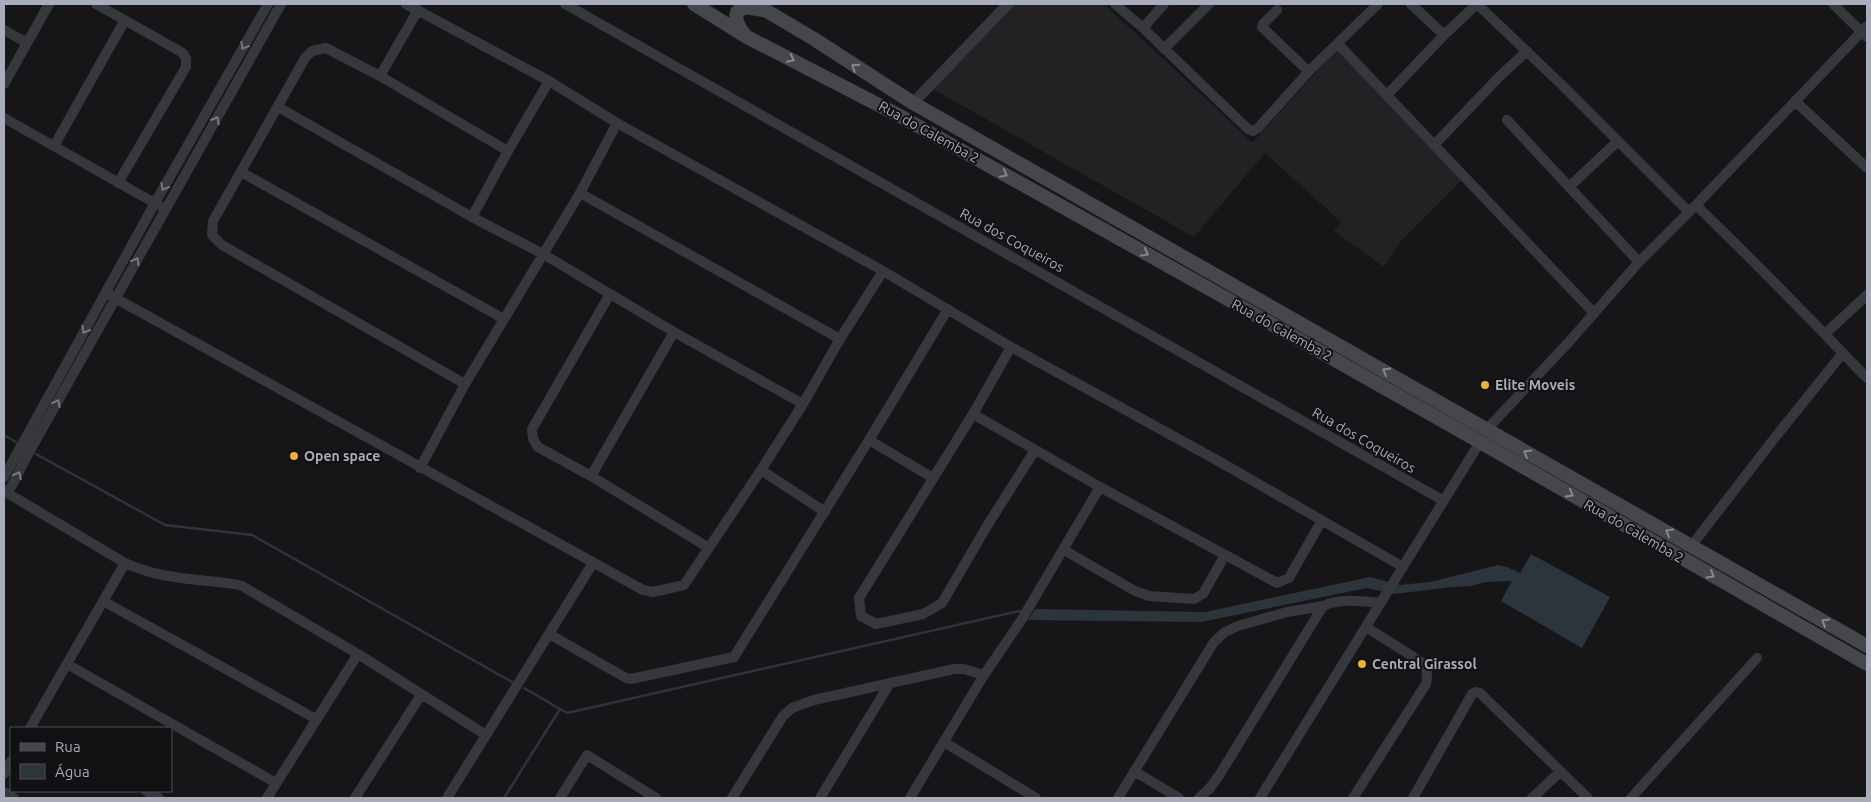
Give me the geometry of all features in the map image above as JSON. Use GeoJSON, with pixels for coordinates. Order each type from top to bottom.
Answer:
{"type":"FeatureCollection","features":[{"type":"Feature","properties":{"kind":"main road","name":"Rua do Calemba 2"},"geometry":{"type":"LineString","coordinates":[[694,4],[747,37],[900,116],[1480,442],[1867,664]]}},
{"type":"Feature","properties":{"kind":"main road"},"geometry":{"type":"LineString","coordinates":[[747,37],[738,26],[737,12],[745,7],[760,7]]}},
{"type":"Feature","properties":{"kind":"main road","name":"Rua do Calemba 2"},"geometry":{"type":"LineString","coordinates":[[760,7],[814,39],[913,103],[1867,646]]}},
{"type":"Feature","properties":{"kind":"street"},"geometry":{"type":"LineString","coordinates":[[4,84],[49,4]]}},
{"type":"Feature","properties":{"kind":"street"},"geometry":{"type":"LineString","coordinates":[[96,4],[183,53],[186,59],[186,67],[118,183]]}},
{"type":"Feature","properties":{"kind":"street"},"geometry":{"type":"LineString","coordinates":[[281,4],[6,492],[125,563],[143,571],[156,575],[242,586],[358,654],[486,735]]}},
{"type":"Feature","properties":{"kind":"street"},"geometry":{"type":"LineString","coordinates":[[406,4],[549,81],[618,122],[883,271],[1011,347],[1205,453],[1402,567]]}},
{"type":"Feature","properties":{"kind":"street","name":"Rua dos Coqueiros"},"geometry":{"type":"LineString","coordinates":[[565,4],[1444,501]]}},
{"type":"Feature","properties":{"kind":"street"},"geometry":{"type":"LineString","coordinates":[[913,103],[1008,4]]}},
{"type":"Feature","properties":{"kind":"street"},"geometry":{"type":"LineString","coordinates":[[1115,4],[1143,28],[1248,129],[1253,131],[1258,128],[1310,70],[1378,4]]}},
{"type":"Feature","properties":{"kind":"street"},"geometry":{"type":"LineString","coordinates":[[1143,28],[1164,4]]}},
{"type":"Feature","properties":{"kind":"street"},"geometry":{"type":"LineString","coordinates":[[1164,48],[1209,4]]}},
{"type":"Feature","properties":{"kind":"street"},"geometry":{"type":"LineString","coordinates":[[1411,4],[1444,35]]}},
{"type":"Feature","properties":{"kind":"street"},"geometry":{"type":"LineString","coordinates":[[1386,95],[1477,4],[1618,141],[1825,334],[1842,354],[1867,378]]}},
{"type":"Feature","properties":{"kind":"street"},"geometry":{"type":"LineString","coordinates":[[1487,429],[1639,262],[1693,209],[1795,101],[1865,32],[1834,4]]}},
{"type":"Feature","properties":{"kind":"street"},"geometry":{"type":"LineString","coordinates":[[4,477],[264,5],[276,14]]}},
{"type":"Feature","properties":{"kind":"street"},"geometry":{"type":"LineString","coordinates":[[380,76],[418,10]]}},
{"type":"Feature","properties":{"kind":"street"},"geometry":{"type":"LineString","coordinates":[[1277,10],[1262,27],[1307,70],[1310,70]]}},
{"type":"Feature","properties":{"kind":"street"},"geometry":{"type":"LineString","coordinates":[[54,146],[125,20]]}},
{"type":"Feature","properties":{"kind":"street"},"geometry":{"type":"LineString","coordinates":[[4,30],[27,43]]}},
{"type":"Feature","properties":{"kind":"street"},"geometry":{"type":"LineString","coordinates":[[1338,44],[1593,312]]}},
{"type":"Feature","properties":{"kind":"street"},"geometry":{"type":"LineString","coordinates":[[465,384],[217,241],[211,230],[213,221],[305,58],[316,49],[326,48],[380,76],[508,151]]}},
{"type":"Feature","properties":{"kind":"street"},"geometry":{"type":"LineString","coordinates":[[1434,146],[1499,77],[1527,51]]}},
{"type":"Feature","properties":{"kind":"street"},"geometry":{"type":"LineString","coordinates":[[472,217],[549,81]]}},
{"type":"Feature","properties":{"kind":"street"},"geometry":{"type":"LineString","coordinates":[[1795,101],[1867,168]]}},
{"type":"Feature","properties":{"kind":"street"},"geometry":{"type":"LineString","coordinates":[[278,107],[472,217],[543,254],[674,332],[802,404]]}},
{"type":"Feature","properties":{"kind":"street"},"geometry":{"type":"LineString","coordinates":[[4,118],[166,209]]}},
{"type":"Feature","properties":{"kind":"street"},"geometry":{"type":"LineString","coordinates":[[1507,120],[1639,262]]}},
{"type":"Feature","properties":{"kind":"street"},"geometry":{"type":"LineString","coordinates":[[420,468],[465,384],[580,193],[618,122]]}},
{"type":"Feature","properties":{"kind":"street"},"geometry":{"type":"LineString","coordinates":[[1569,187],[1618,141]]}},
{"type":"Feature","properties":{"kind":"street"},"geometry":{"type":"LineString","coordinates":[[241,172],[504,319]]}},
{"type":"Feature","properties":{"kind":"street"},"geometry":{"type":"LineString","coordinates":[[580,193],[840,339]]}},
{"type":"Feature","properties":{"kind":"street"},"geometry":{"type":"LineString","coordinates":[[106,292],[642,590],[653,592],[684,585],[761,470],[883,271]]}},
{"type":"Feature","properties":{"kind":"street"},"geometry":{"type":"LineString","coordinates":[[610,294],[531,434],[538,447],[591,476],[709,548]]}},
{"type":"Feature","properties":{"kind":"street"},"geometry":{"type":"LineString","coordinates":[[1825,334],[1867,295]]}},
{"type":"Feature","properties":{"kind":"street"},"geometry":{"type":"LineString","coordinates":[[549,634],[626,678],[631,679],[734,657],[825,512],[948,309]]}},
{"type":"Feature","properties":{"kind":"street"},"geometry":{"type":"LineString","coordinates":[[591,476],[674,332]]}},
{"type":"Feature","properties":{"kind":"street"},"geometry":{"type":"LineString","coordinates":[[1011,347],[973,414],[859,598],[861,616],[876,624],[923,614],[942,603],[987,526],[1035,450]]}},
{"type":"Feature","properties":{"kind":"street"},"geometry":{"type":"LineString","coordinates":[[1692,545],[1772,440],[1842,354]]}},
{"type":"Feature","properties":{"kind":"street"},"geometry":{"type":"LineString","coordinates":[[973,414],[1100,487],[1277,583],[1289,578],[1322,520]]}},
{"type":"Feature","properties":{"kind":"street"},"geometry":{"type":"LineString","coordinates":[[869,440],[933,478]]}},
{"type":"Feature","properties":{"kind":"street"},"geometry":{"type":"LineString","coordinates":[[1260,798],[1480,442]]}},
{"type":"Feature","properties":{"kind":"street"},"geometry":{"type":"LineString","coordinates":[[761,470],[825,512]]}},
{"type":"Feature","properties":{"kind":"street"},"geometry":{"type":"LineString","coordinates":[[910,798],[984,675],[1022,619],[1100,487]]}},
{"type":"Feature","properties":{"kind":"street"},"geometry":{"type":"LineString","coordinates":[[1064,550],[1135,591],[1149,596],[1194,599],[1203,594],[1225,555]]}},
{"type":"Feature","properties":{"kind":"street"},"geometry":{"type":"LineString","coordinates":[[33,727],[125,563]]}},
{"type":"Feature","properties":{"kind":"street"},"geometry":{"type":"LineString","coordinates":[[447,798],[593,563]]}},
{"type":"Feature","properties":{"kind":"street"},"geometry":{"type":"LineString","coordinates":[[1118,798],[1214,642],[1225,632],[1287,612],[1323,606],[1332,602],[1351,600],[1381,603]]}},
{"type":"Feature","properties":{"kind":"street"},"geometry":{"type":"LineString","coordinates":[[103,601],[316,718]]}},
{"type":"Feature","properties":{"kind":"street"},"geometry":{"type":"LineString","coordinates":[[1199,798],[1210,788],[1220,774],[1323,606]]}},
{"type":"Feature","properties":{"kind":"street"},"geometry":{"type":"LineString","coordinates":[[1353,798],[1428,678],[1423,662],[1366,627]]}},
{"type":"Feature","properties":{"kind":"street"},"geometry":{"type":"LineString","coordinates":[[267,798],[358,654]]}},
{"type":"Feature","properties":{"kind":"street"},"geometry":{"type":"LineString","coordinates":[[1630,798],[1757,658]]}},
{"type":"Feature","properties":{"kind":"street"},"geometry":{"type":"LineString","coordinates":[[67,664],[276,783]]}},
{"type":"Feature","properties":{"kind":"street"},"geometry":{"type":"LineString","coordinates":[[732,798],[783,716],[792,708],[814,700],[954,669],[964,669],[984,675]]}},
{"type":"Feature","properties":{"kind":"street"},"geometry":{"type":"LineString","coordinates":[[820,798],[890,683]]}},
{"type":"Feature","properties":{"kind":"street"},"geometry":{"type":"LineString","coordinates":[[1413,798],[1472,694],[1476,692],[1480,693],[1588,798]]}},
{"type":"Feature","properties":{"kind":"street"},"geometry":{"type":"LineString","coordinates":[[356,798],[421,695]]}},
{"type":"Feature","properties":{"kind":"street"},"geometry":{"type":"LineString","coordinates":[[944,742],[1036,798]]}},
{"type":"Feature","properties":{"kind":"street"},"geometry":{"type":"LineString","coordinates":[[560,798],[587,755],[656,798]]}},
{"type":"Feature","properties":{"kind":"street"},"geometry":{"type":"LineString","coordinates":[[4,774],[10,763]]}},
{"type":"Feature","properties":{"kind":"street"},"geometry":{"type":"LineString","coordinates":[[1134,771],[1179,798]]}},
{"type":"Feature","properties":{"kind":"street"},"geometry":{"type":"LineString","coordinates":[[1532,798],[1560,772]]}},
{"type":"Feature","properties":{"kind":"street"},"geometry":{"type":"LineString","coordinates":[[4,792],[14,798]]}},
{"type":"Feature","properties":{"kind":"street"},"geometry":{"type":"LineString","coordinates":[[148,792],[159,798]]}},
{"type":"Feature","properties":{"kind":"shaded area"},"geometry":{"type":"Polygon","coordinates":[[[1013,4],[1104,4],[1252,143],[1337,49],[1462,180],[1401,241],[1384,267],[1334,231],[1341,222],[1265,153],[1194,237],[931,88],[1013,4]]]}},
{"type":"Feature","properties":{"kind":"water"},"geometry":{"type":"Polygon","coordinates":[[[1531,554],[1610,597],[1582,648],[1501,601],[1512,581],[1486,582],[1471,586],[1394,594],[1367,588],[1201,622],[1028,620],[1035,609],[1205,612],[1370,577],[1400,585],[1430,582],[1498,565],[1520,573],[1531,554]]]}},
{"type":"Feature","properties":{"kind":"waterway"},"geometry":{"type":"LineString","coordinates":[[4,435],[16,442]]}},
{"type":"Feature","properties":{"kind":"waterway"},"geometry":{"type":"LineString","coordinates":[[36,454],[165,525],[252,535],[512,682]]}},
{"type":"Feature","properties":{"kind":"waterway"},"geometry":{"type":"LineString","coordinates":[[524,688],[567,713],[1019,611],[1023,613]]}},
{"type":"Feature","properties":{"kind":"waterway"},"geometry":{"type":"LineString","coordinates":[[504,798],[560,709]]}},
{"type":"Feature","properties":{"kind":"place","name":"Elite Moveis"},"geometry":{"type":"Point","coordinates":[1485,385]}},
{"type":"Feature","properties":{"kind":"place","name":"Open space"},"geometry":{"type":"Point","coordinates":[294,456]}},
{"type":"Feature","properties":{"kind":"place","name":"Central Girassol"},"geometry":{"type":"Point","coordinates":[1362,664]}}]}
